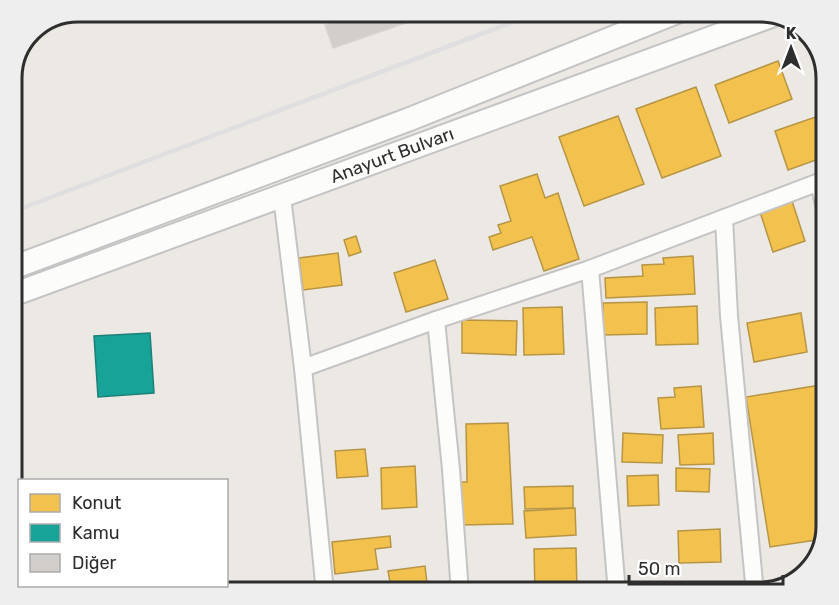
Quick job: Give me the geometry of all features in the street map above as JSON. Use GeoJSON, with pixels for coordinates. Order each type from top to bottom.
{"type":"FeatureCollection","features":[{"type":"Feature","properties":{"kind":"main road","name":"Anayurt Bulvarı"},"geometry":{"type":"LineString","coordinates":[[23,264],[410,119],[652,22]]}},
{"type":"Feature","properties":{"kind":"main road","name":"Anayurt Bulvarı"},"geometry":{"type":"LineString","coordinates":[[23,291],[755,22]]}},
{"type":"Feature","properties":{"kind":"street"},"geometry":{"type":"LineString","coordinates":[[303,368],[590,268],[816,183]]}},
{"type":"Feature","properties":{"kind":"street"},"geometry":{"type":"LineString","coordinates":[[282,197],[303,368],[324,582]]}},
{"type":"Feature","properties":{"kind":"street"},"geometry":{"type":"LineString","coordinates":[[724,218],[729,316],[754,582]]}},
{"type":"Feature","properties":{"kind":"street"},"geometry":{"type":"LineString","coordinates":[[590,268],[616,582]]}},
{"type":"Feature","properties":{"kind":"street"},"geometry":{"type":"LineString","coordinates":[[436,320],[459,582]]}},
{"type":"Feature","properties":{"kind":"building: Konut"},"geometry":{"type":"Polygon","coordinates":[[[778,61],[792,99],[729,123],[715,85],[778,61]]]}},
{"type":"Feature","properties":{"kind":"building: Konut"},"geometry":{"type":"Polygon","coordinates":[[[696,87],[721,156],[662,178],[636,109],[696,87]]]}},
{"type":"Feature","properties":{"kind":"building: Konut"},"geometry":{"type":"Polygon","coordinates":[[[618,116],[644,184],[584,206],[559,137],[618,116]]]}},
{"type":"Feature","properties":{"kind":"building: Konut"},"geometry":{"type":"Polygon","coordinates":[[[816,117],[816,160],[788,170],[775,131],[816,117]]]}},
{"type":"Feature","properties":{"kind":"building: Konut"},"geometry":{"type":"Polygon","coordinates":[[[537,174],[545,198],[558,193],[579,259],[544,271],[532,237],[493,250],[489,237],[501,233],[498,225],[511,221],[500,186],[537,174]]]}},
{"type":"Feature","properties":{"kind":"building: Konut"},"geometry":{"type":"Polygon","coordinates":[[[792,201],[805,241],[773,252],[760,212],[792,201]]]}},
{"type":"Feature","properties":{"kind":"building: Konut"},"geometry":{"type":"Polygon","coordinates":[[[356,236],[361,252],[349,256],[344,240],[356,236]]]}},
{"type":"Feature","properties":{"kind":"building: Konut"},"geometry":{"type":"Polygon","coordinates":[[[338,253],[342,285],[303,290],[299,258],[338,253]]]}},
{"type":"Feature","properties":{"kind":"building: Konut"},"geometry":{"type":"Polygon","coordinates":[[[693,256],[695,294],[606,298],[605,278],[643,276],[642,265],[664,264],[663,258],[693,256]]]}},
{"type":"Feature","properties":{"kind":"building: Konut"},"geometry":{"type":"Polygon","coordinates":[[[435,260],[448,299],[406,312],[394,273],[435,260]]]}},
{"type":"Feature","properties":{"kind":"building: Konut"},"geometry":{"type":"Polygon","coordinates":[[[647,302],[647,334],[603,335],[603,303],[647,302]]]}},
{"type":"Feature","properties":{"kind":"building: Konut"},"geometry":{"type":"Polygon","coordinates":[[[697,306],[698,344],[656,345],[655,308],[697,306]]]}},
{"type":"Feature","properties":{"kind":"building: Konut"},"geometry":{"type":"Polygon","coordinates":[[[562,307],[564,354],[524,355],[523,308],[562,307]]]}},
{"type":"Feature","properties":{"kind":"building: Konut"},"geometry":{"type":"Polygon","coordinates":[[[801,313],[807,352],[754,362],[747,323],[801,313]]]}},
{"type":"Feature","properties":{"kind":"building: Konut"},"geometry":{"type":"Polygon","coordinates":[[[462,320],[517,321],[516,355],[462,353],[462,320]]]}},
{"type":"Feature","properties":{"kind":"building: Konut"},"geometry":{"type":"Polygon","coordinates":[[[701,386],[704,427],[661,429],[658,398],[675,397],[674,388],[701,386]]]}},
{"type":"Feature","properties":{"kind":"building: Konut"},"geometry":{"type":"Polygon","coordinates":[[[816,386],[815,540],[770,547],[746,397],[816,386]]]}},
{"type":"Feature","properties":{"kind":"building: Konut"},"geometry":{"type":"Polygon","coordinates":[[[508,423],[513,524],[461,525],[460,482],[467,482],[466,424],[508,423]]]}},
{"type":"Feature","properties":{"kind":"building: Konut"},"geometry":{"type":"Polygon","coordinates":[[[623,433],[663,435],[662,463],[622,462],[623,433]]]}},
{"type":"Feature","properties":{"kind":"building: Konut"},"geometry":{"type":"Polygon","coordinates":[[[713,433],[714,464],[680,465],[678,435],[713,433]]]}},
{"type":"Feature","properties":{"kind":"building: Konut"},"geometry":{"type":"Polygon","coordinates":[[[365,449],[368,476],[337,478],[335,451],[365,449]]]}},
{"type":"Feature","properties":{"kind":"building: Konut"},"geometry":{"type":"Polygon","coordinates":[[[415,466],[417,507],[382,509],[381,468],[415,466]]]}},
{"type":"Feature","properties":{"kind":"building: Konut"},"geometry":{"type":"Polygon","coordinates":[[[676,468],[710,469],[709,492],[676,491],[676,468]]]}},
{"type":"Feature","properties":{"kind":"building: Konut"},"geometry":{"type":"Polygon","coordinates":[[[658,475],[659,505],[628,506],[627,476],[658,475]]]}},
{"type":"Feature","properties":{"kind":"building: Konut"},"geometry":{"type":"Polygon","coordinates":[[[573,486],[573,508],[525,509],[524,487],[573,486]]]}},
{"type":"Feature","properties":{"kind":"building: Konut"},"geometry":{"type":"Polygon","coordinates":[[[575,508],[576,535],[526,538],[524,511],[575,508]]]}},
{"type":"Feature","properties":{"kind":"building: Konut"},"geometry":{"type":"Polygon","coordinates":[[[720,529],[721,562],[679,563],[678,531],[720,529]]]}},
{"type":"Feature","properties":{"kind":"building: Konut"},"geometry":{"type":"Polygon","coordinates":[[[390,536],[391,547],[375,549],[378,569],[335,574],[332,542],[390,536]]]}},
{"type":"Feature","properties":{"kind":"building: Konut"},"geometry":{"type":"Polygon","coordinates":[[[576,548],[577,582],[535,582],[534,549],[576,548]]]}},
{"type":"Feature","properties":{"kind":"building: Konut"},"geometry":{"type":"Polygon","coordinates":[[[425,566],[427,582],[390,582],[388,571],[425,566]]]}},
{"type":"Feature","properties":{"kind":"building: Kamu"},"geometry":{"type":"Polygon","coordinates":[[[150,333],[154,393],[98,397],[94,336],[150,333]]]}},
{"type":"Feature","properties":{"kind":"building: Diğer"},"geometry":{"type":"Polygon","coordinates":[[[334,22],[409,22],[333,48],[325,25],[334,22]]]}},
{"type":"Feature","properties":{"kind":"railway"},"geometry":{"type":"LineString","coordinates":[[23,208],[513,22]]}}]}
